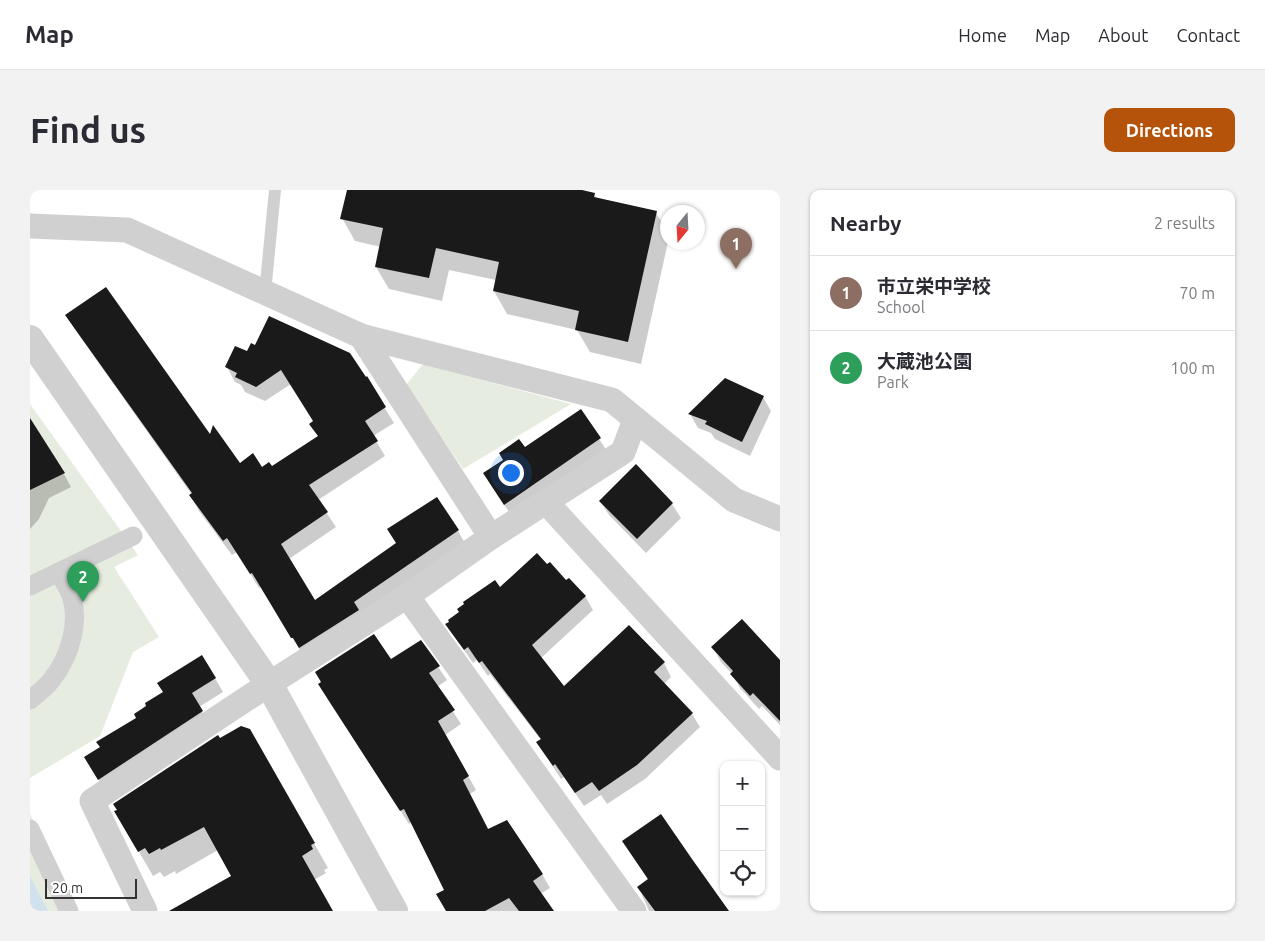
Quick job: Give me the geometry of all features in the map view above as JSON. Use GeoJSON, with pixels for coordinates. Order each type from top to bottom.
{"type":"FeatureCollection","features":[{"type":"Feature","properties":{"kind":"street"},"geometry":{"type":"LineString","coordinates":[[30,226],[127,230],[361,336],[612,400],[734,500],[780,519]]}},
{"type":"Feature","properties":{"kind":"street"},"geometry":{"type":"LineString","coordinates":[[361,336],[491,537]]}},
{"type":"Feature","properties":{"kind":"street"},"geometry":{"type":"LineString","coordinates":[[30,338],[269,684],[394,911]]}},
{"type":"Feature","properties":{"kind":"street"},"geometry":{"type":"LineString","coordinates":[[145,911],[92,801],[269,684],[407,596],[491,537],[623,452],[635,420]]}},
{"type":"Feature","properties":{"kind":"street"},"geometry":{"type":"LineString","coordinates":[[546,502],[780,758]]}},
{"type":"Feature","properties":{"kind":"street"},"geometry":{"type":"LineString","coordinates":[[30,586],[133,536]]}},
{"type":"Feature","properties":{"kind":"street"},"geometry":{"type":"LineString","coordinates":[[30,700],[52,680],[64,662],[74,631],[74,612],[71,594],[59,572]]}},
{"type":"Feature","properties":{"kind":"street"},"geometry":{"type":"LineString","coordinates":[[407,596],[634,911]]}},
{"type":"Feature","properties":{"kind":"street"},"geometry":{"type":"LineString","coordinates":[[30,829],[69,911]]}},
{"type":"Feature","properties":{"kind":"lane"},"geometry":{"type":"LineString","coordinates":[[265,293],[275,190]]}},
{"type":"Feature","properties":{"kind":"shaded area"},"geometry":{"type":"Polygon","coordinates":[[[423,364],[571,404],[463,469],[406,385],[423,364]]]}},
{"type":"Feature","properties":{"kind":"shaded area"},"geometry":{"type":"Polygon","coordinates":[[[30,404],[138,555],[114,567],[159,637],[133,652],[100,736],[30,778],[30,404]]]}},
{"type":"Feature","properties":{"kind":"shaded area"},"geometry":{"type":"Polygon","coordinates":[[[30,814],[78,911],[30,911],[30,814]]]}},
{"type":"Feature","properties":{"kind":"water"},"geometry":{"type":"Polygon","coordinates":[[[30,876],[48,911],[30,911],[30,876]]]}},
{"type":"Feature","properties":{"kind":"building"},"geometry":{"type":"Polygon","coordinates":[[[347,190],[582,190],[595,193],[594,197],[657,211],[628,342],[575,330],[579,311],[493,291],[499,262],[436,248],[429,278],[375,267],[383,228],[340,219],[347,190]]]}},
{"type":"Feature","properties":{"kind":"building"},"geometry":{"type":"Polygon","coordinates":[[[106,287],[210,434],[213,425],[240,463],[253,453],[262,467],[269,462],[272,466],[318,436],[309,424],[313,421],[281,370],[256,387],[235,377],[237,373],[225,367],[235,346],[247,351],[251,343],[255,345],[269,316],[350,353],[367,376],[386,407],[365,421],[378,441],[309,485],[328,512],[281,544],[315,600],[396,543],[387,529],[437,497],[459,530],[354,602],[359,610],[299,648],[252,573],[250,574],[227,538],[223,541],[189,495],[192,493],[65,315],[106,287]]]}},
{"type":"Feature","properties":{"kind":"building"},"geometry":{"type":"Polygon","coordinates":[[[725,378],[764,396],[742,442],[705,424],[707,421],[688,414],[725,378]]]}},
{"type":"Feature","properties":{"kind":"building"},"geometry":{"type":"Polygon","coordinates":[[[581,409],[601,438],[504,505],[483,473],[503,460],[499,453],[519,439],[525,447],[581,409]]]}},
{"type":"Feature","properties":{"kind":"building"},"geometry":{"type":"Polygon","coordinates":[[[30,418],[65,473],[30,490],[30,418]]]}},
{"type":"Feature","properties":{"kind":"building"},"geometry":{"type":"Polygon","coordinates":[[[636,464],[673,503],[637,539],[599,501],[636,464]]]}},
{"type":"Feature","properties":{"kind":"building"},"geometry":{"type":"Polygon","coordinates":[[[537,553],[547,564],[550,562],[566,580],[569,578],[586,596],[532,645],[564,686],[629,625],[665,662],[654,672],[693,713],[637,765],[599,791],[592,782],[575,793],[555,764],[553,766],[536,742],[541,739],[482,661],[479,663],[468,647],[464,650],[445,624],[459,612],[457,609],[464,604],[463,602],[495,580],[500,587],[537,553]]]}},
{"type":"Feature","properties":{"kind":"building"},"geometry":{"type":"Polygon","coordinates":[[[742,619],[780,660],[780,721],[753,693],[750,696],[730,674],[733,671],[711,647],[742,619]]]}},
{"type":"Feature","properties":{"kind":"building"},"geometry":{"type":"Polygon","coordinates":[[[374,634],[391,659],[421,640],[440,666],[429,673],[455,710],[438,721],[469,776],[463,780],[488,829],[507,820],[543,874],[533,881],[554,911],[519,911],[509,898],[485,911],[446,911],[436,894],[444,890],[404,809],[400,811],[318,684],[321,682],[315,672],[374,634]]]}},
{"type":"Feature","properties":{"kind":"building"},"geometry":{"type":"Polygon","coordinates":[[[202,655],[216,678],[192,693],[203,711],[98,780],[84,757],[100,747],[96,742],[136,718],[134,714],[146,706],[145,703],[163,692],[157,683],[202,655]]]}},
{"type":"Feature","properties":{"kind":"building"},"geometry":{"type":"Polygon","coordinates":[[[241,726],[250,729],[315,843],[311,845],[313,849],[302,856],[333,911],[169,911],[231,876],[204,827],[161,850],[160,848],[149,854],[145,848],[138,852],[114,811],[117,810],[113,804],[218,735],[220,738],[241,726]]]}},
{"type":"Feature","properties":{"kind":"building"},"geometry":{"type":"Polygon","coordinates":[[[661,814],[729,911],[655,911],[637,887],[648,879],[622,841],[661,814]]]}},
{"type":"Feature","properties":{"kind":"place","name":"市立栄中学校"},"geometry":{"type":"Point","coordinates":[736,269]}},
{"type":"Feature","properties":{"kind":"place","name":"大蔵池公園"},"geometry":{"type":"Point","coordinates":[83,602]}}]}
